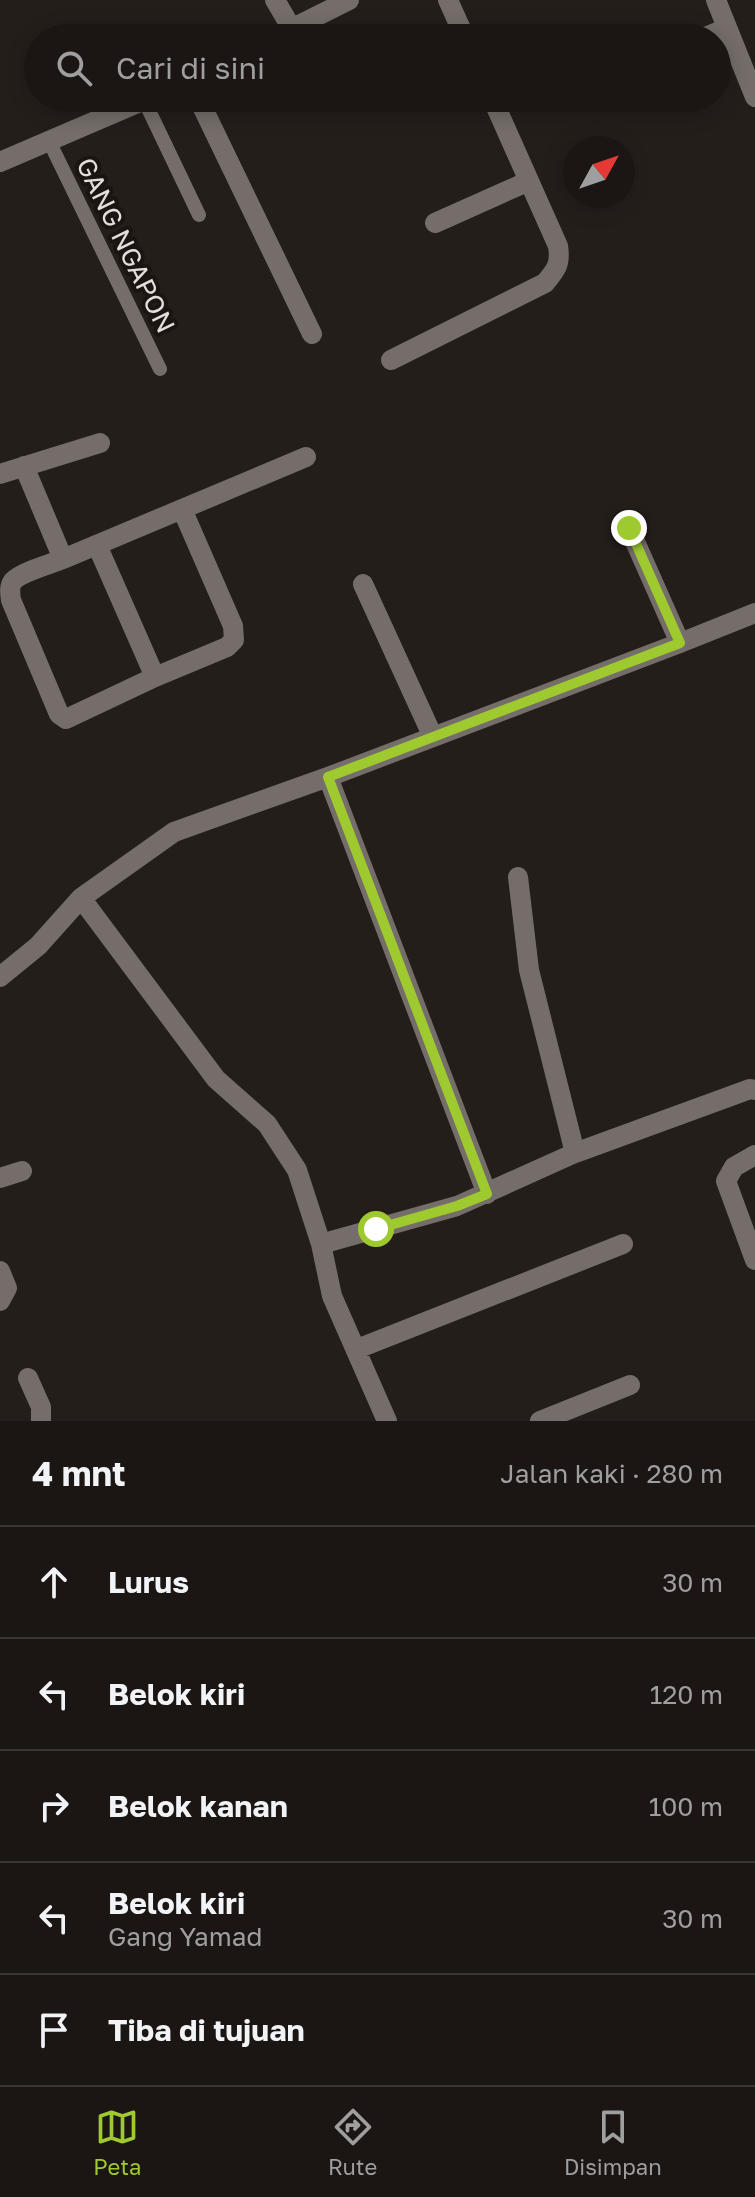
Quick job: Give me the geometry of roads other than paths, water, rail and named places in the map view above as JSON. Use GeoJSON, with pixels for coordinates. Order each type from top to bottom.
{"type":"FeatureCollection","features":[{"type":"Feature","properties":{"kind":"street"},"geometry":{"type":"LineString","coordinates":[[275,0],[281,24]]}},
{"type":"Feature","properties":{"kind":"street"},"geometry":{"type":"LineString","coordinates":[[301,24],[349,0]]}},
{"type":"Feature","properties":{"kind":"street"},"geometry":{"type":"LineString","coordinates":[[448,0],[459,24]]}},
{"type":"Feature","properties":{"kind":"street"},"geometry":{"type":"LineString","coordinates":[[716,0],[725,24]]}},
{"type":"Feature","properties":{"kind":"street"},"geometry":{"type":"LineString","coordinates":[[731,38],[755,97]]}},
{"type":"Feature","properties":{"kind":"street"},"geometry":{"type":"LineString","coordinates":[[0,162],[117,112]]}},
{"type":"Feature","properties":{"kind":"street"},"geometry":{"type":"LineString","coordinates":[[205,112],[312,334]]}},
{"type":"Feature","properties":{"kind":"street"},"geometry":{"type":"LineString","coordinates":[[391,360],[545,283],[555,271],[560,259],[558,246],[498,112]]}},
{"type":"Feature","properties":{"kind":"street"},"geometry":{"type":"LineString","coordinates":[[435,223],[529,181]]}},
{"type":"Feature","properties":{"kind":"street"},"geometry":{"type":"LineString","coordinates":[[0,474],[100,443]]}},
{"type":"Feature","properties":{"kind":"street"},"geometry":{"type":"LineString","coordinates":[[182,509],[233,626],[234,640],[227,647],[66,719],[59,714],[11,600],[9,590],[12,582],[19,577],[306,457]]}},
{"type":"Feature","properties":{"kind":"street"},"geometry":{"type":"LineString","coordinates":[[24,466],[63,559]]}},
{"type":"Feature","properties":{"kind":"street"},"geometry":{"type":"LineString","coordinates":[[629,528],[680,643]]}},
{"type":"Feature","properties":{"kind":"street"},"geometry":{"type":"LineString","coordinates":[[97,545],[155,677]]}},
{"type":"Feature","properties":{"kind":"street"},"geometry":{"type":"LineString","coordinates":[[363,584],[433,737]]}},
{"type":"Feature","properties":{"kind":"street"},"geometry":{"type":"LineString","coordinates":[[0,977],[38,946],[81,898],[174,832],[328,777],[755,613]]}},
{"type":"Feature","properties":{"kind":"street"},"geometry":{"type":"LineString","coordinates":[[328,777],[487,1194]]}},
{"type":"Feature","properties":{"kind":"street"},"geometry":{"type":"LineString","coordinates":[[518,877],[529,970],[575,1153]]}},
{"type":"Feature","properties":{"kind":"street"},"geometry":{"type":"LineString","coordinates":[[81,898],[216,1079],[267,1124],[297,1170],[321,1244],[332,1296],[387,1421]]}},
{"type":"Feature","properties":{"kind":"street"},"geometry":{"type":"LineString","coordinates":[[321,1244],[457,1206],[575,1153],[750,1089],[755,1090]]}},
{"type":"Feature","properties":{"kind":"street"},"geometry":{"type":"LineString","coordinates":[[755,1155],[734,1167],[726,1181],[755,1260]]}},
{"type":"Feature","properties":{"kind":"street"},"geometry":{"type":"LineString","coordinates":[[0,1178],[22,1171]]}},
{"type":"Feature","properties":{"kind":"street"},"geometry":{"type":"LineString","coordinates":[[357,1349],[623,1244]]}},
{"type":"Feature","properties":{"kind":"street"},"geometry":{"type":"LineString","coordinates":[[0,1271],[7,1288],[0,1301]]}},
{"type":"Feature","properties":{"kind":"street"},"geometry":{"type":"LineString","coordinates":[[28,1378],[41,1407],[41,1421]]}},
{"type":"Feature","properties":{"kind":"street"},"geometry":{"type":"LineString","coordinates":[[540,1421],[630,1385]]}},
{"type":"Feature","properties":{"kind":"lane"},"geometry":{"type":"LineString","coordinates":[[153,112],[199,215]]}},
{"type":"Feature","properties":{"kind":"lane","name":"GANG NGAPON"},"geometry":{"type":"LineString","coordinates":[[49,141],[160,369]]}}]}
